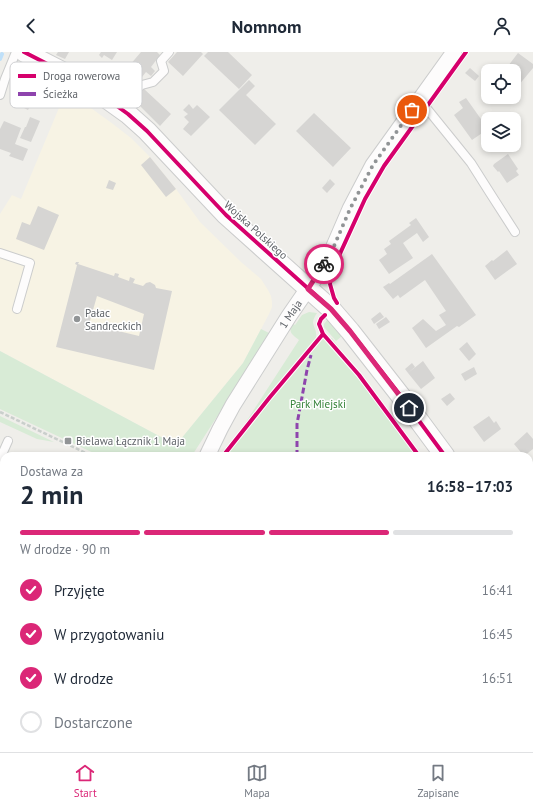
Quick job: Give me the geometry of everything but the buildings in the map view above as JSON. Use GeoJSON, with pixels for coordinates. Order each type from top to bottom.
{"type":"FeatureCollection","features":[{"type":"Feature","properties":{"kind":"street","name":"Wojska Polskiego"},"geometry":{"type":"LineString","coordinates":[[24,52],[43,62]]}},
{"type":"Feature","properties":{"kind":"street","name":"1 Maja"},"geometry":{"type":"LineString","coordinates":[[209,452],[233,405],[331,253],[350,209],[373,165],[454,52]]}},
{"type":"Feature","properties":{"kind":"street","name":"Wojska Polskiego"},"geometry":{"type":"LineString","coordinates":[[120,108],[154,138],[226,216],[331,309],[400,395],[442,452]]}},
{"type":"Feature","properties":{"kind":"lane"},"geometry":{"type":"LineString","coordinates":[[12,62],[16,52]]}},
{"type":"Feature","properties":{"kind":"lane"},"geometry":{"type":"LineString","coordinates":[[142,85],[153,82],[164,71],[161,61],[169,52]]}},
{"type":"Feature","properties":{"kind":"lane"},"geometry":{"type":"LineString","coordinates":[[0,95],[10,67]]}},
{"type":"Feature","properties":{"kind":"lane"},"geometry":{"type":"LineString","coordinates":[[420,100],[471,163],[515,232]]}},
{"type":"Feature","properties":{"kind":"lane"},"geometry":{"type":"LineString","coordinates":[[0,253],[30,263],[17,308]]}},
{"type":"Feature","properties":{"kind":"lane"},"geometry":{"type":"LineString","coordinates":[[3,452],[8,441]]}},
{"type":"Feature","properties":{"kind":"path"},"geometry":{"type":"LineString","coordinates":[[0,412],[84,452]]}},
{"type":"Feature","properties":{"kind":"shaded area"},"geometry":{"type":"Polygon","coordinates":[[[59,108],[91,108],[131,138],[150,157],[200,222],[241,262],[261,279],[268,290],[271,296],[272,307],[243,363],[176,445],[0,351],[0,214],[12,195],[21,199],[59,108]]]}},
{"type":"Feature","properties":{"kind":"green space","name":"Park Miejski"},"geometry":{"type":"Polygon","coordinates":[[[309,312],[317,313],[313,323],[316,331],[316,337],[332,338],[417,452],[228,452],[299,340],[293,335],[290,329],[292,323],[295,325],[302,315],[309,312]]]}},
{"type":"Feature","properties":{"kind":"green space"},"geometry":{"type":"Polygon","coordinates":[[[329,318],[342,336],[336,341],[324,327],[324,324],[329,318]]]}},
{"type":"Feature","properties":{"kind":"green space"},"geometry":{"type":"Polygon","coordinates":[[[261,329],[269,333],[256,356],[194,452],[91,452],[0,409],[0,351],[176,445],[243,363],[261,329]]]}},
{"type":"Feature","properties":{"kind":"green space"},"geometry":{"type":"Polygon","coordinates":[[[0,416],[54,442],[37,439],[0,422],[0,416]]]}},
{"type":"Feature","properties":{"kind":"waterway"},"geometry":{"type":"LineString","coordinates":[[0,59],[2,54]]}},
{"type":"Feature","properties":{"kind":"marked path"},"geometry":{"type":"LineString","coordinates":[[297,452],[297,424],[311,355]]}},
{"type":"Feature","properties":{"kind":"cycle path"},"geometry":{"type":"LineString","coordinates":[[24,52],[44,62]]}},
{"type":"Feature","properties":{"kind":"cycle path"},"geometry":{"type":"LineString","coordinates":[[337,303],[330,284],[333,268],[365,199],[384,166],[466,52]]}},
{"type":"Feature","properties":{"kind":"cycle path"},"geometry":{"type":"LineString","coordinates":[[120,108],[147,131],[226,215],[331,309],[400,395],[442,452]]}},
{"type":"Feature","properties":{"kind":"cycle path"},"geometry":{"type":"LineString","coordinates":[[325,315],[319,324],[323,334],[359,375],[416,452]]}},
{"type":"Feature","properties":{"kind":"cycle path"},"geometry":{"type":"LineString","coordinates":[[226,452],[323,334]]}},
{"type":"Feature","properties":{"kind":"way so far"},"geometry":{"type":"LineString","coordinates":[[324,264],[331,253],[350,209],[373,165],[412,110]]}},
{"type":"Feature","properties":{"kind":"place","name":"Pałac Sandreckich"},"geometry":{"type":"Point","coordinates":[77,319]}},
{"type":"Feature","properties":{"kind":"place","name":"Bielawa Łącznik 1 Maja"},"geometry":{"type":"Point","coordinates":[68,441]}},
{"type":"Feature","properties":{"kind":"route"},"geometry":{"type":"LineString","coordinates":[[324,264],[308,289],[331,309],[350,331],[409,408]]}}]}
